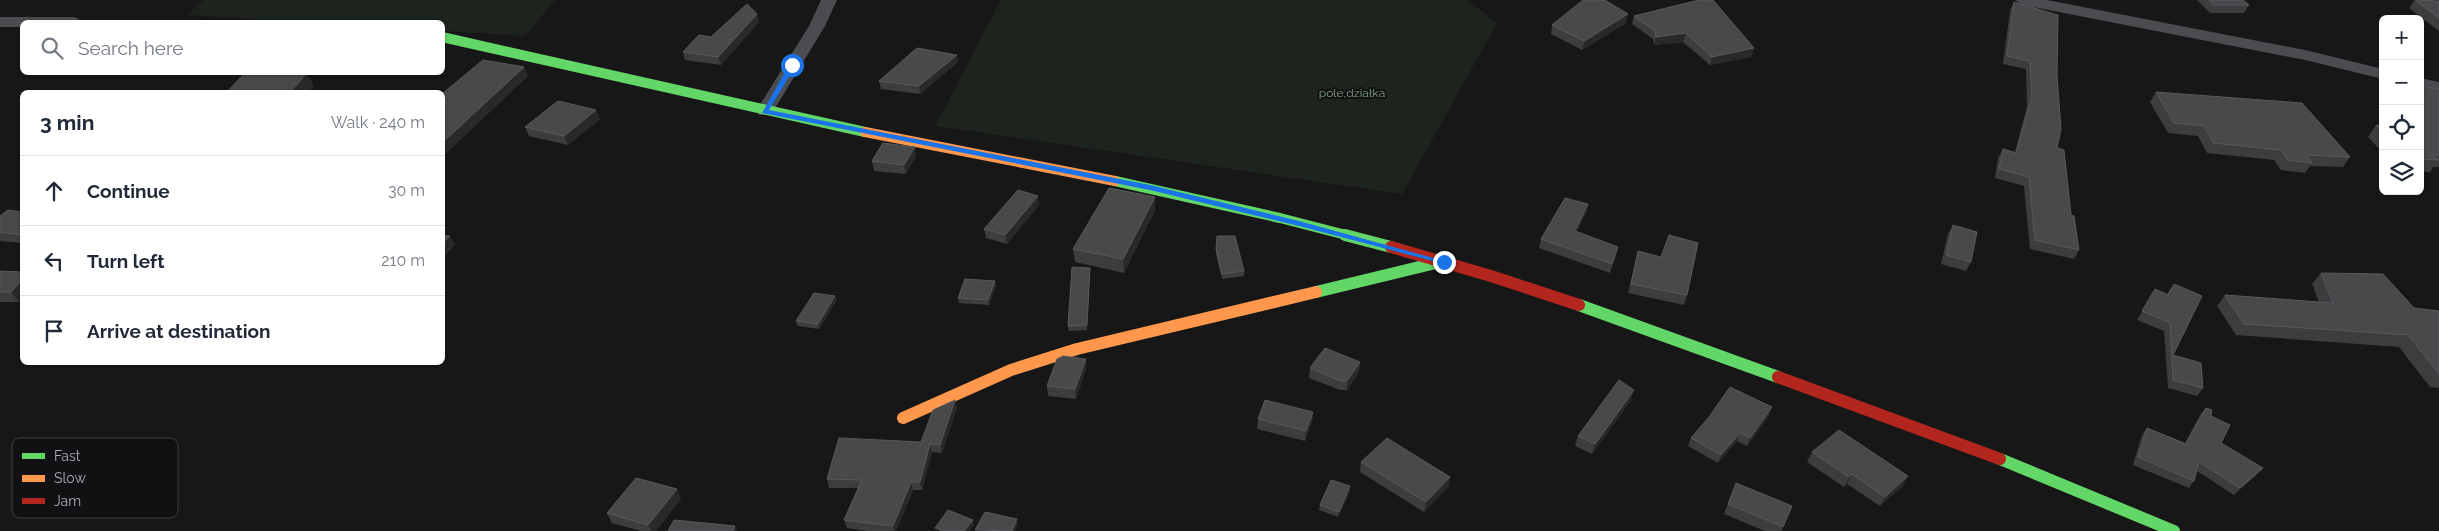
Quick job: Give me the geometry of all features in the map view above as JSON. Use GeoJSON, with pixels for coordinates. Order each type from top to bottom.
{"type":"FeatureCollection","features":[{"type":"Feature","properties":{"kind":"street"},"geometry":{"type":"LineString","coordinates":[[765,111],[817,26],[829,0]]}},
{"type":"Feature","properties":{"kind":"street"},"geometry":{"type":"LineString","coordinates":[[2022,0],[2305,55],[2379,73]]}},
{"type":"Feature","properties":{"kind":"street"},"geometry":{"type":"LineString","coordinates":[[0,22],[20,22]]}},
{"type":"Feature","properties":{"kind":"street"},"geometry":{"type":"LineString","coordinates":[[445,38],[506,48],[765,111],[1150,188],[1299,223],[1444,262],[1665,335],[1942,438],[2174,531]]}},
{"type":"Feature","properties":{"kind":"street"},"geometry":{"type":"LineString","coordinates":[[2424,84],[2439,87]]}},
{"type":"Feature","properties":{"kind":"street"},"geometry":{"type":"LineString","coordinates":[[903,418],[1011,370],[1077,349],[1444,262]]}},
{"type":"Feature","properties":{"kind":"green space"},"geometry":{"type":"Polygon","coordinates":[[[203,0],[555,0],[525,36],[445,31],[445,20],[268,20],[187,15],[203,0]]]}},
{"type":"Feature","properties":{"kind":"green space","name":"pole,działka"},"geometry":{"type":"Polygon","coordinates":[[[1001,0],[1467,0],[1497,23],[1402,194],[935,126],[1001,0]]]}},
{"type":"Feature","properties":{"kind":"building"},"geometry":{"type":"Polygon","coordinates":[[[1583,0],[1605,0],[1628,14],[1584,41],[1552,25],[1583,0]]]}},
{"type":"Feature","properties":{"kind":"building"},"geometry":{"type":"Polygon","coordinates":[[[1699,0],[1713,0],[1754,48],[1712,57],[1686,33],[1656,37],[1655,31],[1634,16],[1699,0]]]}},
{"type":"Feature","properties":{"kind":"building"},"geometry":{"type":"Polygon","coordinates":[[[2209,0],[2243,0],[2249,5],[2214,5],[2209,0]]]}},
{"type":"Feature","properties":{"kind":"building"},"geometry":{"type":"Polygon","coordinates":[[[2415,0],[2439,1],[2439,18],[2415,0]]]}},
{"type":"Feature","properties":{"kind":"building"},"geometry":{"type":"Polygon","coordinates":[[[2014,2],[2058,15],[2057,75],[2061,129],[2057,148],[2064,150],[2071,215],[2074,216],[2079,250],[2035,240],[2029,177],[1999,169],[2003,149],[2016,153],[2032,97],[2030,61],[2007,56],[2014,2]]]}},
{"type":"Feature","properties":{"kind":"building"},"geometry":{"type":"Polygon","coordinates":[[[747,4],[757,14],[718,57],[683,52],[699,35],[711,37],[747,4]]]}},
{"type":"Feature","properties":{"kind":"building"},"geometry":{"type":"Polygon","coordinates":[[[917,48],[957,55],[919,86],[879,81],[917,48]]]}},
{"type":"Feature","properties":{"kind":"building"},"geometry":{"type":"Polygon","coordinates":[[[483,60],[524,67],[445,140],[445,92],[483,60]]]}},
{"type":"Feature","properties":{"kind":"building"},"geometry":{"type":"Polygon","coordinates":[[[243,75],[305,75],[292,90],[229,90],[243,75]]]}},
{"type":"Feature","properties":{"kind":"building"},"geometry":{"type":"Polygon","coordinates":[[[2424,87],[2439,89],[2439,155],[2433,154],[2439,160],[2424,159],[2424,87]]]}},
{"type":"Feature","properties":{"kind":"building"},"geometry":{"type":"Polygon","coordinates":[[[2156,92],[2302,103],[2350,157],[2307,155],[2312,163],[2288,160],[2281,150],[2213,143],[2204,126],[2174,123],[2156,92]]]}},
{"type":"Feature","properties":{"kind":"building"},"geometry":{"type":"Polygon","coordinates":[[[558,101],[596,110],[564,136],[525,127],[558,101]]]}},
{"type":"Feature","properties":{"kind":"building"},"geometry":{"type":"Polygon","coordinates":[[[883,143],[915,147],[904,165],[872,161],[883,143]]]}},
{"type":"Feature","properties":{"kind":"building"},"geometry":{"type":"Polygon","coordinates":[[[1109,188],[1155,197],[1123,259],[1073,249],[1109,188]]]}},
{"type":"Feature","properties":{"kind":"building"},"geometry":{"type":"Polygon","coordinates":[[[1018,190],[1038,196],[1005,235],[984,229],[1018,190]]]}},
{"type":"Feature","properties":{"kind":"building"},"geometry":{"type":"Polygon","coordinates":[[[1565,198],[1588,204],[1575,231],[1618,247],[1612,264],[1541,239],[1565,198]]]}},
{"type":"Feature","properties":{"kind":"building"},"geometry":{"type":"Polygon","coordinates":[[[8,210],[20,212],[20,235],[0,232],[0,216],[8,210]]]}},
{"type":"Feature","properties":{"kind":"building"},"geometry":{"type":"Polygon","coordinates":[[[1953,225],[1977,232],[1971,262],[1946,255],[1953,225]]]}},
{"type":"Feature","properties":{"kind":"building"},"geometry":{"type":"Polygon","coordinates":[[[1669,235],[1698,243],[1687,295],[1631,284],[1638,251],[1661,257],[1669,235]]]}},
{"type":"Feature","properties":{"kind":"building"},"geometry":{"type":"Polygon","coordinates":[[[1217,236],[1235,236],[1244,271],[1222,274],[1216,249],[1217,236]]]}},
{"type":"Feature","properties":{"kind":"building"},"geometry":{"type":"Polygon","coordinates":[[[1072,267],[1090,268],[1087,325],[1068,326],[1072,267]]]}},
{"type":"Feature","properties":{"kind":"building"},"geometry":{"type":"Polygon","coordinates":[[[0,271],[20,272],[20,282],[11,292],[0,292],[0,271]]]}},
{"type":"Feature","properties":{"kind":"building"},"geometry":{"type":"Polygon","coordinates":[[[2321,273],[2383,274],[2414,308],[2439,311],[2439,374],[2408,335],[2244,324],[2225,295],[2333,303],[2321,273]]]}},
{"type":"Feature","properties":{"kind":"building"},"geometry":{"type":"Polygon","coordinates":[[[965,279],[995,281],[988,300],[958,298],[965,279]]]}},
{"type":"Feature","properties":{"kind":"building"},"geometry":{"type":"Polygon","coordinates":[[[2174,284],[2202,296],[2173,355],[2201,363],[2203,388],[2173,380],[2170,323],[2142,311],[2155,289],[2168,295],[2174,284]]]}},
{"type":"Feature","properties":{"kind":"building"},"geometry":{"type":"Polygon","coordinates":[[[814,293],[835,296],[818,324],[796,321],[814,293]]]}},
{"type":"Feature","properties":{"kind":"building"},"geometry":{"type":"Polygon","coordinates":[[[1325,348],[1360,362],[1347,381],[1341,381],[1310,368],[1325,348]]]}},
{"type":"Feature","properties":{"kind":"building"},"geometry":{"type":"Polygon","coordinates":[[[1063,356],[1086,359],[1075,389],[1047,386],[1057,359],[1063,356]]]}},
{"type":"Feature","properties":{"kind":"building"},"geometry":{"type":"Polygon","coordinates":[[[1619,380],[1634,390],[1595,444],[1578,436],[1619,380]]]}},
{"type":"Feature","properties":{"kind":"building"},"geometry":{"type":"Polygon","coordinates":[[[1730,387],[1772,407],[1750,438],[1740,433],[1721,455],[1691,438],[1709,417],[1730,387]]]}},
{"type":"Feature","properties":{"kind":"building"},"geometry":{"type":"Polygon","coordinates":[[[955,400],[940,445],[930,444],[920,482],[911,482],[893,526],[844,520],[862,480],[827,479],[839,438],[921,442],[933,410],[955,400]]]}},
{"type":"Feature","properties":{"kind":"building"},"geometry":{"type":"Polygon","coordinates":[[[1265,400],[1313,412],[1306,431],[1258,419],[1265,400]]]}},
{"type":"Feature","properties":{"kind":"building"},"geometry":{"type":"Polygon","coordinates":[[[2206,408],[2212,410],[2211,416],[2230,425],[2221,443],[2263,468],[2240,488],[2199,462],[2194,481],[2138,457],[2147,428],[2186,444],[2206,408]]]}},
{"type":"Feature","properties":{"kind":"building"},"geometry":{"type":"Polygon","coordinates":[[[1839,430],[1908,476],[1885,497],[1852,474],[1849,477],[1812,452],[1839,430]]]}},
{"type":"Feature","properties":{"kind":"building"},"geometry":{"type":"Polygon","coordinates":[[[1387,438],[1450,477],[1426,502],[1361,462],[1387,438]]]}},
{"type":"Feature","properties":{"kind":"building"},"geometry":{"type":"Polygon","coordinates":[[[636,478],[677,489],[648,525],[607,513],[636,478]]]}},
{"type":"Feature","properties":{"kind":"building"},"geometry":{"type":"Polygon","coordinates":[[[1331,480],[1350,486],[1339,512],[1320,505],[1331,480]]]}},
{"type":"Feature","properties":{"kind":"building"},"geometry":{"type":"Polygon","coordinates":[[[1736,483],[1792,506],[1783,527],[1728,504],[1736,483]]]}},
{"type":"Feature","properties":{"kind":"building"},"geometry":{"type":"Polygon","coordinates":[[[948,510],[973,520],[964,531],[942,531],[935,528],[948,510]]]}},
{"type":"Feature","properties":{"kind":"building"},"geometry":{"type":"Polygon","coordinates":[[[985,512],[1017,519],[1012,531],[975,530],[985,512]]]}},
{"type":"Feature","properties":{"kind":"building"},"geometry":{"type":"Polygon","coordinates":[[[674,520],[735,526],[733,531],[668,531],[674,520]]]}},
{"type":"Feature","properties":{"kind":"traffic: fast"},"geometry":{"type":"LineString","coordinates":[[445,38],[548,59],[865,132]]}},
{"type":"Feature","properties":{"kind":"traffic: fast"},"geometry":{"type":"LineString","coordinates":[[1115,181],[1280,218],[1391,247]]}},
{"type":"Feature","properties":{"kind":"traffic: fast"},"geometry":{"type":"LineString","coordinates":[[1316,292],[1440,262]]}},
{"type":"Feature","properties":{"kind":"traffic: fast"},"geometry":{"type":"LineString","coordinates":[[1579,305],[1778,377]]}},
{"type":"Feature","properties":{"kind":"traffic: fast"},"geometry":{"type":"LineString","coordinates":[[2000,459],[2174,531]]}},
{"type":"Feature","properties":{"kind":"traffic: slow"},"geometry":{"type":"LineString","coordinates":[[865,132],[1115,181]]}},
{"type":"Feature","properties":{"kind":"traffic: slow"},"geometry":{"type":"LineString","coordinates":[[903,418],[1011,370],[1077,349],[1316,292]]}},
{"type":"Feature","properties":{"kind":"traffic: jam"},"geometry":{"type":"LineString","coordinates":[[1391,247],[1491,276],[1579,305]]}},
{"type":"Feature","properties":{"kind":"traffic: jam"},"geometry":{"type":"LineString","coordinates":[[1778,377],[2000,459]]}},
{"type":"Feature","properties":{"kind":"route"},"geometry":{"type":"LineString","coordinates":[[792,65],[765,111],[1150,188],[1299,223],[1444,262]]}}]}
